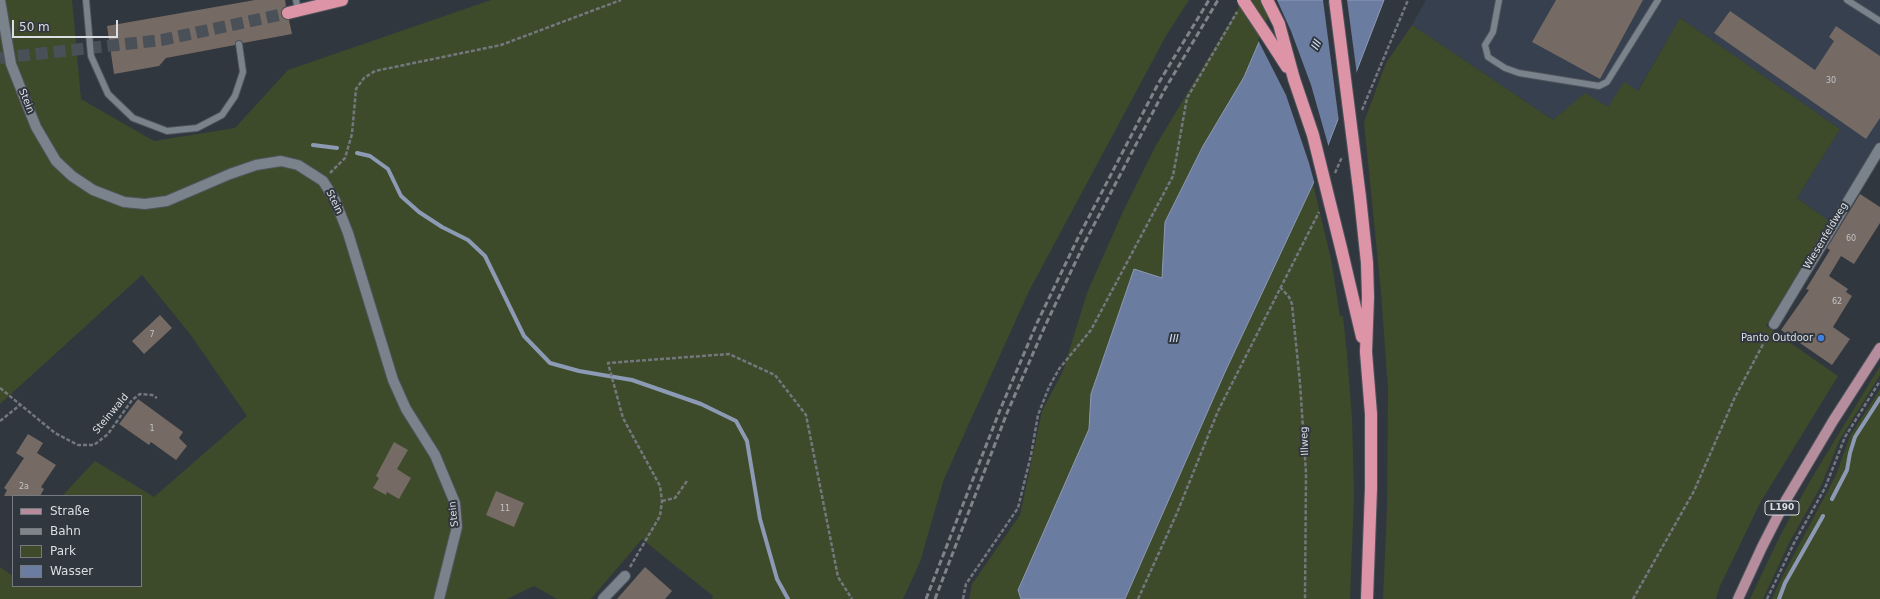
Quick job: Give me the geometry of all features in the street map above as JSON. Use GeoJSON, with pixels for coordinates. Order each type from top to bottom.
{"type":"FeatureCollection","features":[{"type":"Feature","properties":{"kind":"highway"},"geometry":{"type":"LineString","coordinates":[[294,8],[342,0]]}},
{"type":"Feature","properties":{"kind":"highway"},"geometry":{"type":"LineString","coordinates":[[1267,0],[1279,24],[1294,79],[1313,135],[1366,352]]}},
{"type":"Feature","properties":{"kind":"highway"},"geometry":{"type":"LineString","coordinates":[[1335,0],[1360,197],[1368,297],[1366,352],[1371,414],[1371,488],[1367,599]]}},
{"type":"Feature","properties":{"kind":"highway"},"geometry":{"type":"LineString","coordinates":[[1242,3],[1294,79]]}},
{"type":"Feature","properties":{"kind":"main road","name":"L190"},"geometry":{"type":"LineString","coordinates":[[1738,599],[1762,546],[1786,500],[1833,421],[1880,348]]}},
{"type":"Feature","properties":{"kind":"street","name":"Stein"},"geometry":{"type":"LineString","coordinates":[[0,0],[11,64],[36,127],[56,161],[72,176],[93,190],[124,202],[145,204],[167,201],[230,174],[256,165],[281,161],[298,165],[323,181],[335,200],[348,233],[394,380],[406,409],[435,455],[455,503],[457,527],[439,599]]}},
{"type":"Feature","properties":{"kind":"street","name":"Wiesenfeldweg"},"geometry":{"type":"LineString","coordinates":[[1774,324],[1880,148]]}},
{"type":"Feature","properties":{"kind":"street"},"geometry":{"type":"LineString","coordinates":[[603,599],[625,576]]}},
{"type":"Feature","properties":{"kind":"lane"},"geometry":{"type":"LineString","coordinates":[[86,0],[91,56],[108,94],[133,118],[167,131],[197,128],[222,115],[235,96],[242,72],[240,44]]}},
{"type":"Feature","properties":{"kind":"lane"},"geometry":{"type":"LineString","coordinates":[[1499,0],[1493,32],[1485,45],[1488,57],[1505,68],[1519,73],[1599,86],[1607,82],[1658,0]]}},
{"type":"Feature","properties":{"kind":"lane"},"geometry":{"type":"LineString","coordinates":[[1847,0],[1880,21]]}},
{"type":"Feature","properties":{"kind":"path"},"geometry":{"type":"LineString","coordinates":[[323,181],[345,158],[352,134],[356,89],[364,78],[376,71],[501,45],[621,0]]}},
{"type":"Feature","properties":{"kind":"path"},"geometry":{"type":"LineString","coordinates":[[963,599],[966,584],[1018,508],[1031,455],[1038,414],[1049,387],[1059,370],[1091,330],[1173,176],[1187,98],[1242,3]]}},
{"type":"Feature","properties":{"kind":"path","name":"Illweg"},"geometry":{"type":"LineString","coordinates":[[1138,599],[1176,513],[1218,410],[1280,287],[1289,297],[1292,304],[1300,383],[1306,481],[1306,599]]}},
{"type":"Feature","properties":{"kind":"path"},"geometry":{"type":"LineString","coordinates":[[1633,599],[1694,492],[1735,397],[1774,324]]}},
{"type":"Feature","properties":{"kind":"path"},"geometry":{"type":"LineString","coordinates":[[625,576],[660,516],[662,501],[660,486],[623,418],[608,363],[729,354],[775,375],[806,415],[838,577],[852,599]]}},
{"type":"Feature","properties":{"kind":"path"},"geometry":{"type":"LineString","coordinates":[[1767,599],[1794,543],[1824,488],[1845,437],[1880,381]]}},
{"type":"Feature","properties":{"kind":"path","name":"Steinwald"},"geometry":{"type":"LineString","coordinates":[[0,388],[55,433],[78,446],[94,445],[108,434],[132,400],[140,394],[152,395],[157,398]]}},
{"type":"Feature","properties":{"kind":"path"},"geometry":{"type":"LineString","coordinates":[[0,420],[20,405]]}},
{"type":"Feature","properties":{"kind":"path"},"geometry":{"type":"LineString","coordinates":[[662,501],[675,498],[687,481]]}},
{"type":"Feature","properties":{"kind":"shaded area"},"geometry":{"type":"Polygon","coordinates":[[[1426,0],[1880,0],[1880,140],[1829,221],[1797,198],[1840,129],[1680,18],[1637,92],[1608,108],[1585,94],[1553,120],[1412,25],[1426,0]]]}},
{"type":"Feature","properties":{"kind":"green space"},"geometry":{"type":"Polygon","coordinates":[[[0,0],[72,0],[81,99],[154,141],[235,128],[288,70],[491,0],[1189,0],[1167,34],[1029,291],[944,479],[920,562],[903,599],[712,599],[713,596],[642,539],[591,599],[557,599],[534,586],[507,599],[0,599],[0,567],[12,575],[12,587],[142,587],[142,495],[63,495],[95,461],[154,497],[247,416],[190,334],[142,275],[0,404],[0,0]]]}},
{"type":"Feature","properties":{"kind":"green space"},"geometry":{"type":"Polygon","coordinates":[[[1243,0],[1277,0],[1244,77],[1203,146],[1165,222],[1162,278],[1134,269],[1091,394],[1089,429],[1018,590],[1021,599],[969,599],[972,584],[1020,515],[1042,411],[1063,371],[1087,293],[1121,216],[1155,147],[1243,0]]]}},
{"type":"Feature","properties":{"kind":"green space"},"geometry":{"type":"Polygon","coordinates":[[[1680,18],[1840,129],[1797,198],[1829,221],[1766,326],[1838,376],[1760,503],[1720,586],[1716,599],[1383,599],[1387,510],[1388,389],[1381,292],[1364,122],[1386,63],[1412,25],[1553,120],[1585,93],[1608,107],[1624,82],[1638,91],[1680,18]]]}},
{"type":"Feature","properties":{"kind":"green space"},"geometry":{"type":"Polygon","coordinates":[[[1313,184],[1331,259],[1340,316],[1343,316],[1347,354],[1352,419],[1354,495],[1350,599],[1125,599],[1225,372],[1313,184]]]}},
{"type":"Feature","properties":{"kind":"green space"},"geometry":{"type":"Polygon","coordinates":[[[1880,366],[1880,375],[1839,441],[1821,486],[1790,541],[1763,599],[1750,599],[1780,536],[1810,481],[1880,366]]]}},
{"type":"Feature","properties":{"kind":"green space"},"geometry":{"type":"Polygon","coordinates":[[[1880,389],[1880,599],[1772,599],[1836,475],[1850,436],[1880,389]]]}},
{"type":"Feature","properties":{"kind":"water","name":"Ill"},"geometry":{"type":"Polygon","coordinates":[[[1277,0],[1384,0],[1313,184],[1225,372],[1125,599],[1021,599],[1018,590],[1089,429],[1091,394],[1134,269],[1162,278],[1165,222],[1203,146],[1244,77],[1277,0]]]}},
{"type":"Feature","properties":{"kind":"pier"},"geometry":{"type":"Polygon","coordinates":[[[1275,0],[1277,0],[1291,31],[1311,85],[1329,148],[1315,185],[1286,95],[1258,40],[1275,0]]]}},
{"type":"Feature","properties":{"kind":"pier"},"geometry":{"type":"Polygon","coordinates":[[[1323,0],[1347,0],[1357,75],[1339,122],[1323,0]]]}},
{"type":"Feature","properties":{"kind":"building"},"geometry":{"type":"Polygon","coordinates":[[[255,0],[285,0],[286,6],[283,8],[281,14],[283,18],[289,20],[292,34],[243,43],[238,40],[235,45],[166,58],[159,66],[114,74],[107,26],[255,0]]]}},
{"type":"Feature","properties":{"kind":"building"},"geometry":{"type":"Polygon","coordinates":[[[1556,0],[1643,0],[1600,79],[1532,42],[1556,0]]]}},
{"type":"Feature","properties":{"kind":"building"},"geometry":{"type":"Polygon","coordinates":[[[1730,11],[1815,70],[1834,41],[1829,37],[1836,26],[1880,56],[1880,118],[1866,139],[1714,33],[1730,11]]]}},
{"type":"Feature","properties":{"kind":"building"},"geometry":{"type":"Polygon","coordinates":[[[1860,194],[1880,207],[1880,223],[1854,264],[1841,256],[1829,276],[1848,289],[1846,292],[1852,296],[1833,327],[1850,339],[1832,365],[1781,330],[1809,290],[1806,289],[1830,250],[1827,248],[1860,194]]]}},
{"type":"Feature","properties":{"kind":"building"},"geometry":{"type":"Polygon","coordinates":[[[160,315],[172,328],[144,354],[132,341],[160,315]]]}},
{"type":"Feature","properties":{"kind":"building"},"geometry":{"type":"Polygon","coordinates":[[[138,399],[183,432],[179,438],[187,446],[176,460],[151,442],[149,445],[119,424],[138,399]]]}},
{"type":"Feature","properties":{"kind":"building"},"geometry":{"type":"Polygon","coordinates":[[[28,434],[43,443],[37,453],[56,465],[41,487],[44,489],[41,495],[4,496],[7,490],[4,488],[24,458],[16,453],[28,434]]]}},
{"type":"Feature","properties":{"kind":"building"},"geometry":{"type":"Polygon","coordinates":[[[394,442],[408,450],[397,469],[411,478],[399,499],[387,492],[386,495],[373,488],[379,478],[376,476],[394,442]]]}},
{"type":"Feature","properties":{"kind":"building"},"geometry":{"type":"Polygon","coordinates":[[[496,491],[524,503],[514,527],[486,515],[496,491]]]}},
{"type":"Feature","properties":{"kind":"building"},"geometry":{"type":"Polygon","coordinates":[[[645,567],[672,591],[665,599],[617,599],[645,567]]]}},
{"type":"Feature","properties":{"kind":"waterway"},"geometry":{"type":"LineString","coordinates":[[313,145],[337,148]]}},
{"type":"Feature","properties":{"kind":"waterway"},"geometry":{"type":"LineString","coordinates":[[357,153],[370,156],[388,169],[401,196],[419,212],[442,227],[468,240],[485,256],[524,336],[550,363],[579,371],[632,380],[701,404],[736,421],[747,441],[760,519],[777,579],[788,599]]}},
{"type":"Feature","properties":{"kind":"waterway"},"geometry":{"type":"LineString","coordinates":[[1832,499],[1847,470],[1855,437],[1880,398]]}},
{"type":"Feature","properties":{"kind":"waterway"},"geometry":{"type":"LineString","coordinates":[[1779,599],[1785,583],[1823,516]]}},
{"type":"Feature","properties":{"kind":"tunnel"},"geometry":{"type":"LineString","coordinates":[[0,58],[162,40],[288,13]]}},
{"type":"Feature","properties":{"kind":"railway"},"geometry":{"type":"LineString","coordinates":[[926,599],[1000,410],[1037,323],[1078,238],[1158,84],[1209,0]]}},
{"type":"Feature","properties":{"kind":"railway"},"geometry":{"type":"LineString","coordinates":[[935,599],[1007,413],[1045,326],[1085,242],[1165,89],[1218,0]]}},
{"type":"Feature","properties":{"kind":"place","name":"Panto Outdoor"},"geometry":{"type":"Point","coordinates":[1821,338]}}]}
